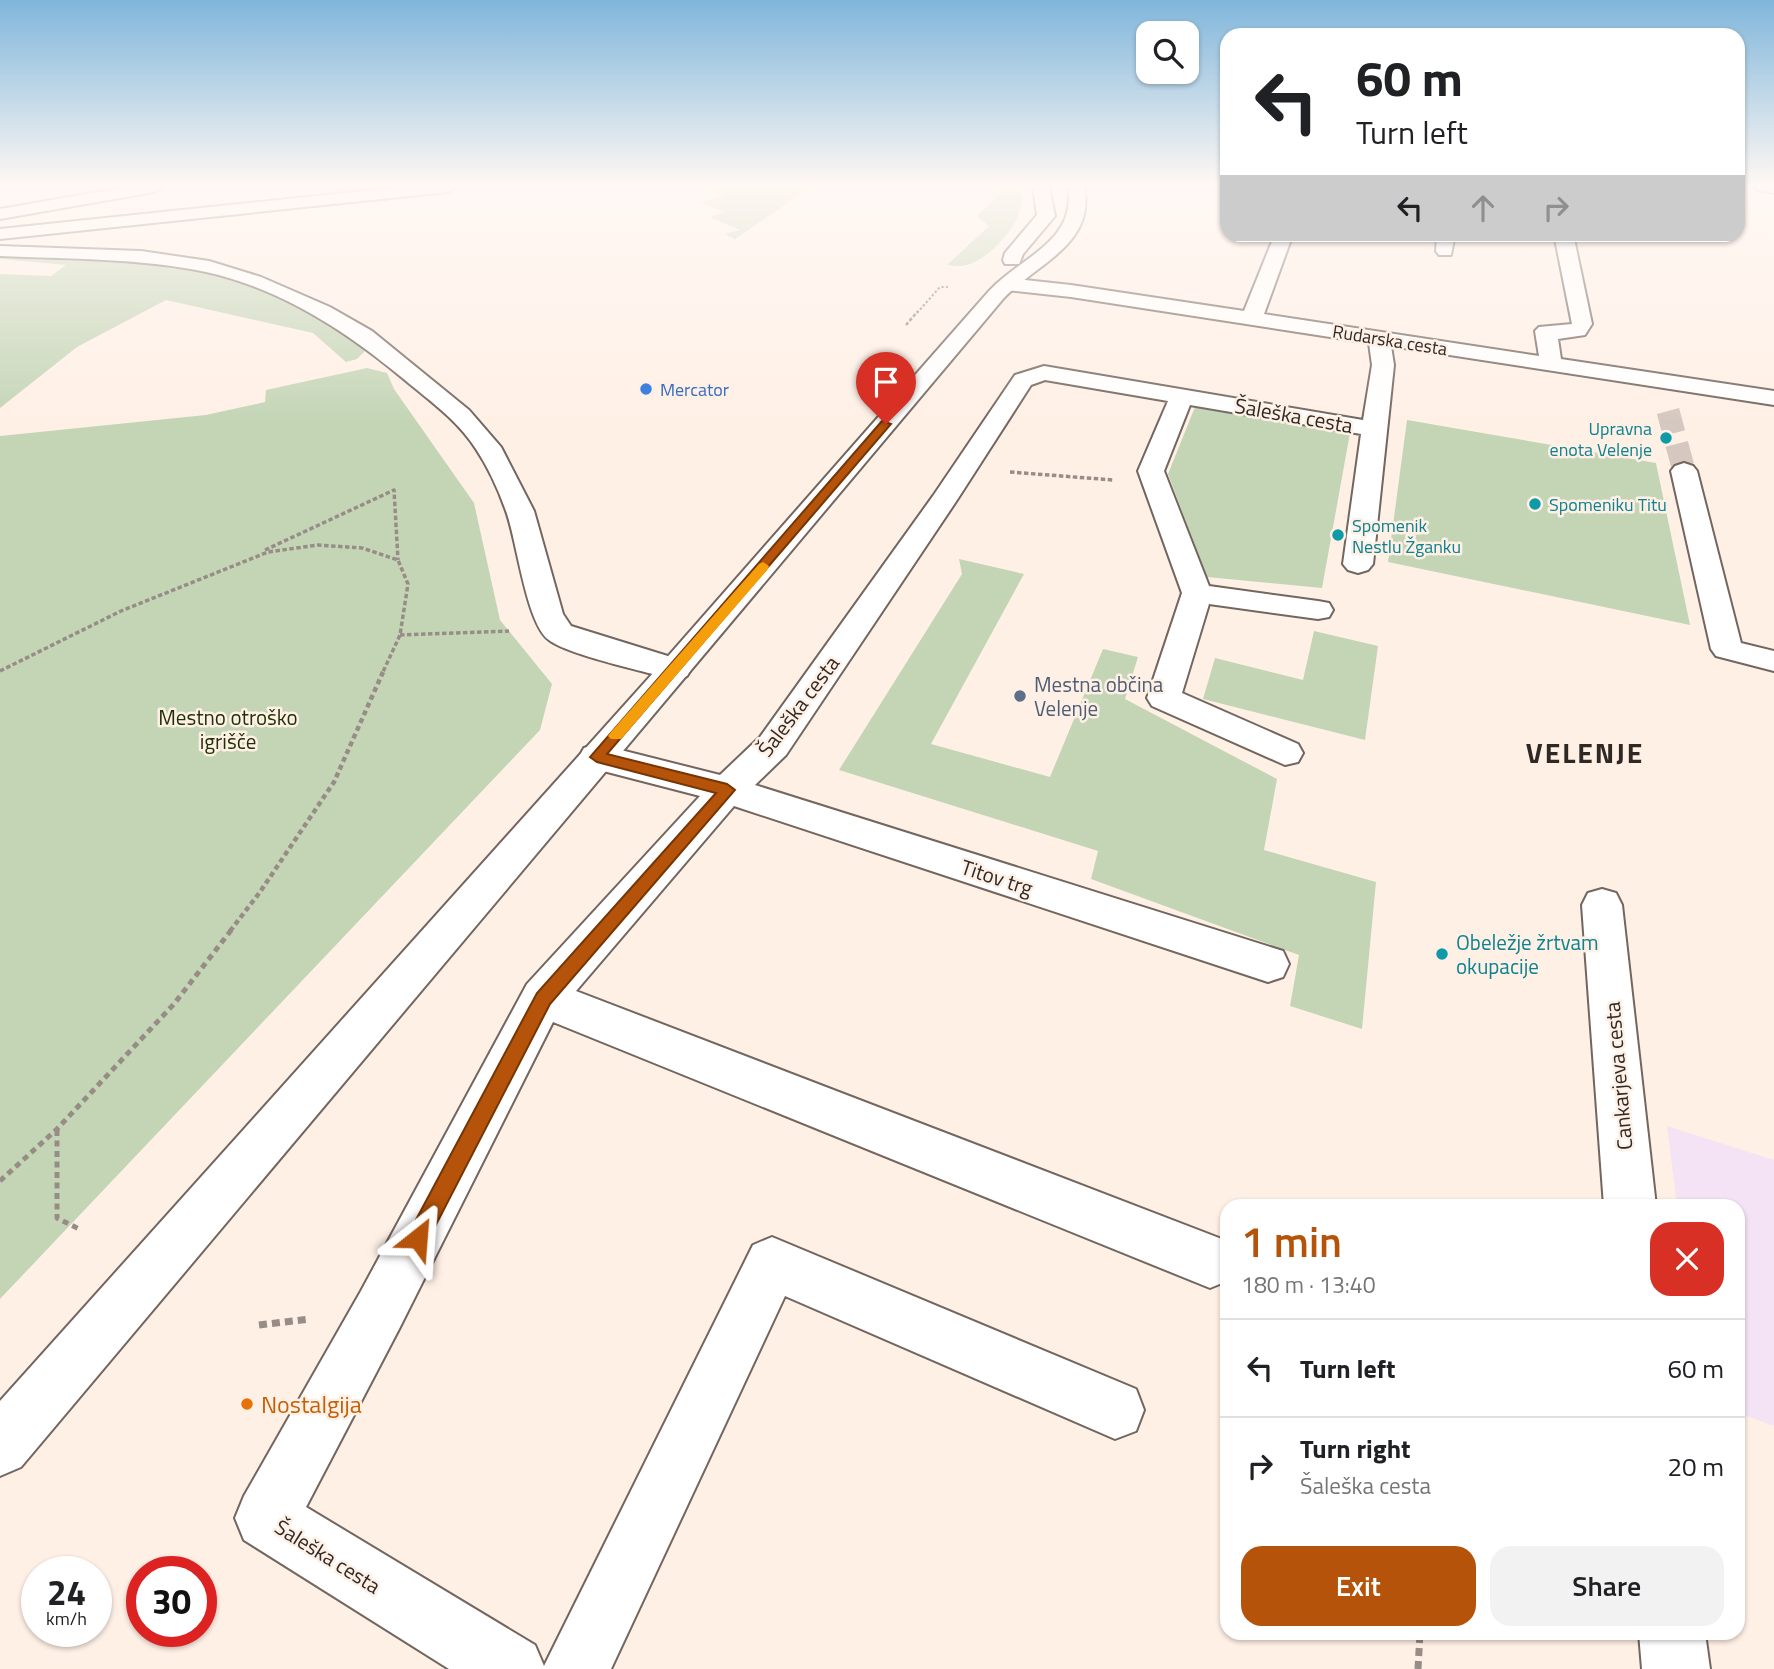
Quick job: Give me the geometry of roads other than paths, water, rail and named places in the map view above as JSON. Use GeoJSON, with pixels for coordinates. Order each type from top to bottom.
{"type":"FeatureCollection","features":[{"type":"Feature","properties":{"kind":"street"},"geometry":{"type":"LineString","coordinates":[[195,265],[254,281],[323,312],[364,336],[461,415],[488,447],[520,511],[548,614],[559,633],[584,643],[675,669]]}},
{"type":"Feature","properties":{"kind":"street"},"geometry":{"type":"LineString","coordinates":[[1006,284],[1011,265]]}},
{"type":"Feature","properties":{"kind":"street"},"geometry":{"type":"LineString","coordinates":[[0,1446],[1006,284],[1034,265]]}},
{"type":"Feature","properties":{"kind":"street"},"geometry":{"type":"LineString","coordinates":[[1252,318],[1272,265]]}},
{"type":"Feature","properties":{"kind":"street"},"geometry":{"type":"LineString","coordinates":[[1551,365],[1546,331],[1561,334],[1578,331],[1582,324],[1571,265]]}},
{"type":"Feature","properties":{"kind":"street","name":"Rudarska cesta"},"geometry":{"type":"LineString","coordinates":[[1006,284],[1071,291],[1774,398]]}},
{"type":"Feature","properties":{"kind":"street","name":"Šaleška cesta"},"geometry":{"type":"LineString","coordinates":[[511,1669],[267,1518],[380,1310],[543,998],[727,790],[773,746],[1023,380],[1044,373],[1374,429],[1383,365],[1379,338]]}},
{"type":"Feature","properties":{"kind":"street"},"geometry":{"type":"LineString","coordinates":[[1661,381],[1668,407]]}},
{"type":"Feature","properties":{"kind":"street"},"geometry":{"type":"LineString","coordinates":[[1182,396],[1151,471],[1197,593],[1164,698],[1285,753]]}},
{"type":"Feature","properties":{"kind":"street"},"geometry":{"type":"LineString","coordinates":[[1358,564],[1374,429]]}},
{"type":"Feature","properties":{"kind":"street"},"geometry":{"type":"LineString","coordinates":[[1684,471],[1727,649],[1774,662]]}},
{"type":"Feature","properties":{"kind":"street"},"geometry":{"type":"LineString","coordinates":[[1197,593],[1318,610]]}},
{"type":"Feature","properties":{"kind":"street","name":"Titov trg"},"geometry":{"type":"LineString","coordinates":[[597,757],[727,790],[1268,964]]}},
{"type":"Feature","properties":{"kind":"street","name":"Cankarjeva cesta"},"geometry":{"type":"LineString","coordinates":[[1602,905],[1629,1199]]}},
{"type":"Feature","properties":{"kind":"street"},"geometry":{"type":"LineString","coordinates":[[543,998],[1210,1261]]}},
{"type":"Feature","properties":{"kind":"street"},"geometry":{"type":"LineString","coordinates":[[576,1669],[772,1264],[1115,1410]]}},
{"type":"Feature","properties":{"kind":"tunnel"},"geometry":{"type":"LineString","coordinates":[[1668,411],[1684,471]]}},
{"type":"Feature","properties":{"kind":"place","name":"Mercator"},"geometry":{"type":"Point","coordinates":[646,389]}},
{"type":"Feature","properties":{"kind":"place","name":"Upravna enota Velenje"},"geometry":{"type":"Point","coordinates":[1666,438]}},
{"type":"Feature","properties":{"kind":"place","name":"Spomeniku Titu"},"geometry":{"type":"Point","coordinates":[1535,504]}},
{"type":"Feature","properties":{"kind":"place","name":"Spomenik Nestlu Žganku"},"geometry":{"type":"Point","coordinates":[1338,535]}},
{"type":"Feature","properties":{"kind":"place","name":"Mestna občina Velenje"},"geometry":{"type":"Point","coordinates":[1020,696]}},
{"type":"Feature","properties":{"kind":"place","name":"Obeležje žrtvam okupacije"},"geometry":{"type":"Point","coordinates":[1442,954]}},
{"type":"Feature","properties":{"kind":"place","name":"Nostalgija"},"geometry":{"type":"Point","coordinates":[247,1404]}},
{"type":"Feature","properties":{"kind":"district","name":"VELENJE"},"geometry":{"type":"Point","coordinates":[1585,752]}},
{"type":"Feature","properties":{"kind":"park label","name":"Mestno otroško igrišče"},"geometry":{"type":"Point","coordinates":[228,729]}}]}
